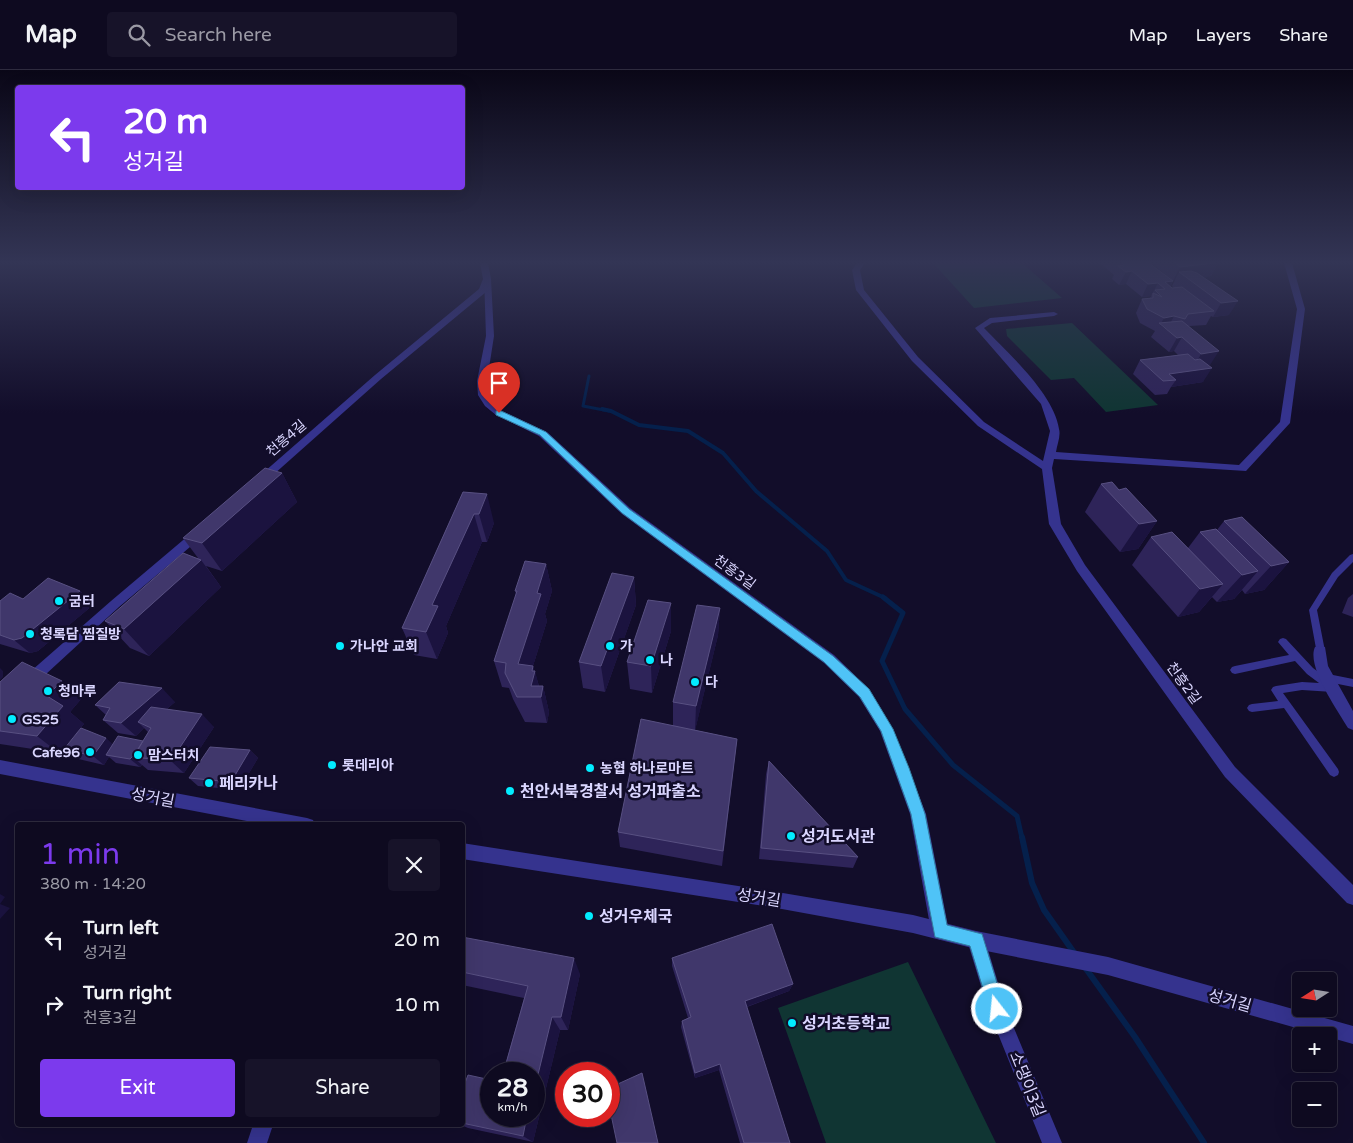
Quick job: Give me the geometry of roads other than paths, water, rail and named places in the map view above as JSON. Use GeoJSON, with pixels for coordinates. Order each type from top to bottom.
{"type":"FeatureCollection","features":[{"type":"Feature","properties":{"kind":"street","name":"천흥4길"},"geometry":{"type":"LineString","coordinates":[[248,491],[378,377],[456,313]]}},
{"type":"Feature","properties":{"kind":"street","name":"천흥3길"},"geometry":{"type":"LineString","coordinates":[[490,313],[490,336],[482,381],[483,396],[488,404],[499,413],[543,434],[626,511],[828,659],[864,693],[886,729],[918,814],[940,931]]}},
{"type":"Feature","properties":{"kind":"street"},"geometry":{"type":"LineString","coordinates":[[878,313],[915,360],[981,424],[1047,468]]}},
{"type":"Feature","properties":{"kind":"street"},"geometry":{"type":"LineString","coordinates":[[1049,455],[1242,469],[1285,423],[1300,313]]}},
{"type":"Feature","properties":{"kind":"street","name":"천흥2길"},"geometry":{"type":"LineString","coordinates":[[1054,314],[990,321],[979,328],[1008,358],[1046,403],[1055,431],[1047,468],[1055,524],[1081,568],[1230,772],[1353,897]]}},
{"type":"Feature","properties":{"kind":"street"},"geometry":{"type":"LineString","coordinates":[[20,689],[115,604],[205,529]]}},
{"type":"Feature","properties":{"kind":"street"},"geometry":{"type":"LineString","coordinates":[[1320,651],[1321,667],[1352,719]]}},
{"type":"Feature","properties":{"kind":"street","name":"성거길"},"geometry":{"type":"LineString","coordinates":[[0,767],[290,822]]}},
{"type":"Feature","properties":{"kind":"street","name":"성거길"},"geometry":{"type":"LineString","coordinates":[[465,851],[771,899],[913,924],[976,940],[1108,966],[1353,1035]]}},
{"type":"Feature","properties":{"kind":"street","name":"소댕이3길"},"geometry":{"type":"LineString","coordinates":[[976,940],[997,1009],[1052,1143]]}},
{"type":"Feature","properties":{"kind":"street"},"geometry":{"type":"LineString","coordinates":[[257,1143],[262,1127]]}},
{"type":"Feature","properties":{"kind":"lane"},"geometry":{"type":"LineString","coordinates":[[1320,651],[1313,610],[1335,575],[1353,557]]}},
{"type":"Feature","properties":{"kind":"lane"},"geometry":{"type":"LineString","coordinates":[[1283,642],[1310,671],[1330,683]]}},
{"type":"Feature","properties":{"kind":"lane"},"geometry":{"type":"LineString","coordinates":[[1236,670],[1297,657]]}},
{"type":"Feature","properties":{"kind":"lane"},"geometry":{"type":"LineString","coordinates":[[1334,772],[1276,690],[1330,683],[1353,683]]}},
{"type":"Feature","properties":{"kind":"lane"},"geometry":{"type":"LineString","coordinates":[[1252,708],[1286,704]]}},
{"type":"Feature","properties":{"kind":"waterway"},"geometry":{"type":"LineString","coordinates":[[589,376],[583,406],[609,411]]}},
{"type":"Feature","properties":{"kind":"waterway"},"geometry":{"type":"LineString","coordinates":[[602,409],[611,411],[639,425],[688,431],[723,453],[756,491],[827,551],[846,580],[883,597]]}},
{"type":"Feature","properties":{"kind":"waterway"},"geometry":{"type":"LineString","coordinates":[[883,597],[903,613],[882,661],[905,709],[953,765],[1017,816],[1022,838]]}},
{"type":"Feature","properties":{"kind":"waterway"},"geometry":{"type":"LineString","coordinates":[[1022,837],[1032,883],[1044,910],[1075,954]]}},
{"type":"Feature","properties":{"kind":"waterway"},"geometry":{"type":"LineString","coordinates":[[1084,966],[1135,1037],[1204,1143]]}},
{"type":"Feature","properties":{"kind":"place","name":"굼터"},"geometry":{"type":"Point","coordinates":[59,601]}},
{"type":"Feature","properties":{"kind":"place","name":"청록담 찜질방"},"geometry":{"type":"Point","coordinates":[30,634]}},
{"type":"Feature","properties":{"kind":"place","name":"가나안 교회"},"geometry":{"type":"Point","coordinates":[340,646]}},
{"type":"Feature","properties":{"kind":"place","name":"가"},"geometry":{"type":"Point","coordinates":[610,646]}},
{"type":"Feature","properties":{"kind":"place","name":"나"},"geometry":{"type":"Point","coordinates":[650,660]}},
{"type":"Feature","properties":{"kind":"place","name":"다"},"geometry":{"type":"Point","coordinates":[695,682]}},
{"type":"Feature","properties":{"kind":"place","name":"청마루"},"geometry":{"type":"Point","coordinates":[48,691]}},
{"type":"Feature","properties":{"kind":"place","name":"GS25"},"geometry":{"type":"Point","coordinates":[12,719]}},
{"type":"Feature","properties":{"kind":"place","name":"Cafe96"},"geometry":{"type":"Point","coordinates":[90,752]}},
{"type":"Feature","properties":{"kind":"place","name":"맘스터치"},"geometry":{"type":"Point","coordinates":[138,755]}},
{"type":"Feature","properties":{"kind":"place","name":"롯데리아"},"geometry":{"type":"Point","coordinates":[332,765]}},
{"type":"Feature","properties":{"kind":"place","name":"농협 하나로마트"},"geometry":{"type":"Point","coordinates":[590,768]}},
{"type":"Feature","properties":{"kind":"place","name":"페리카나"},"geometry":{"type":"Point","coordinates":[209,783]}},
{"type":"Feature","properties":{"kind":"place","name":"천안서북경찰서 성거파출소"},"geometry":{"type":"Point","coordinates":[510,791]}},
{"type":"Feature","properties":{"kind":"place","name":"성거도서관"},"geometry":{"type":"Point","coordinates":[791,836]}},
{"type":"Feature","properties":{"kind":"place","name":"성거우체국"},"geometry":{"type":"Point","coordinates":[589,916]}},
{"type":"Feature","properties":{"kind":"place","name":"성거초등학교"},"geometry":{"type":"Point","coordinates":[792,1023]}}]}
